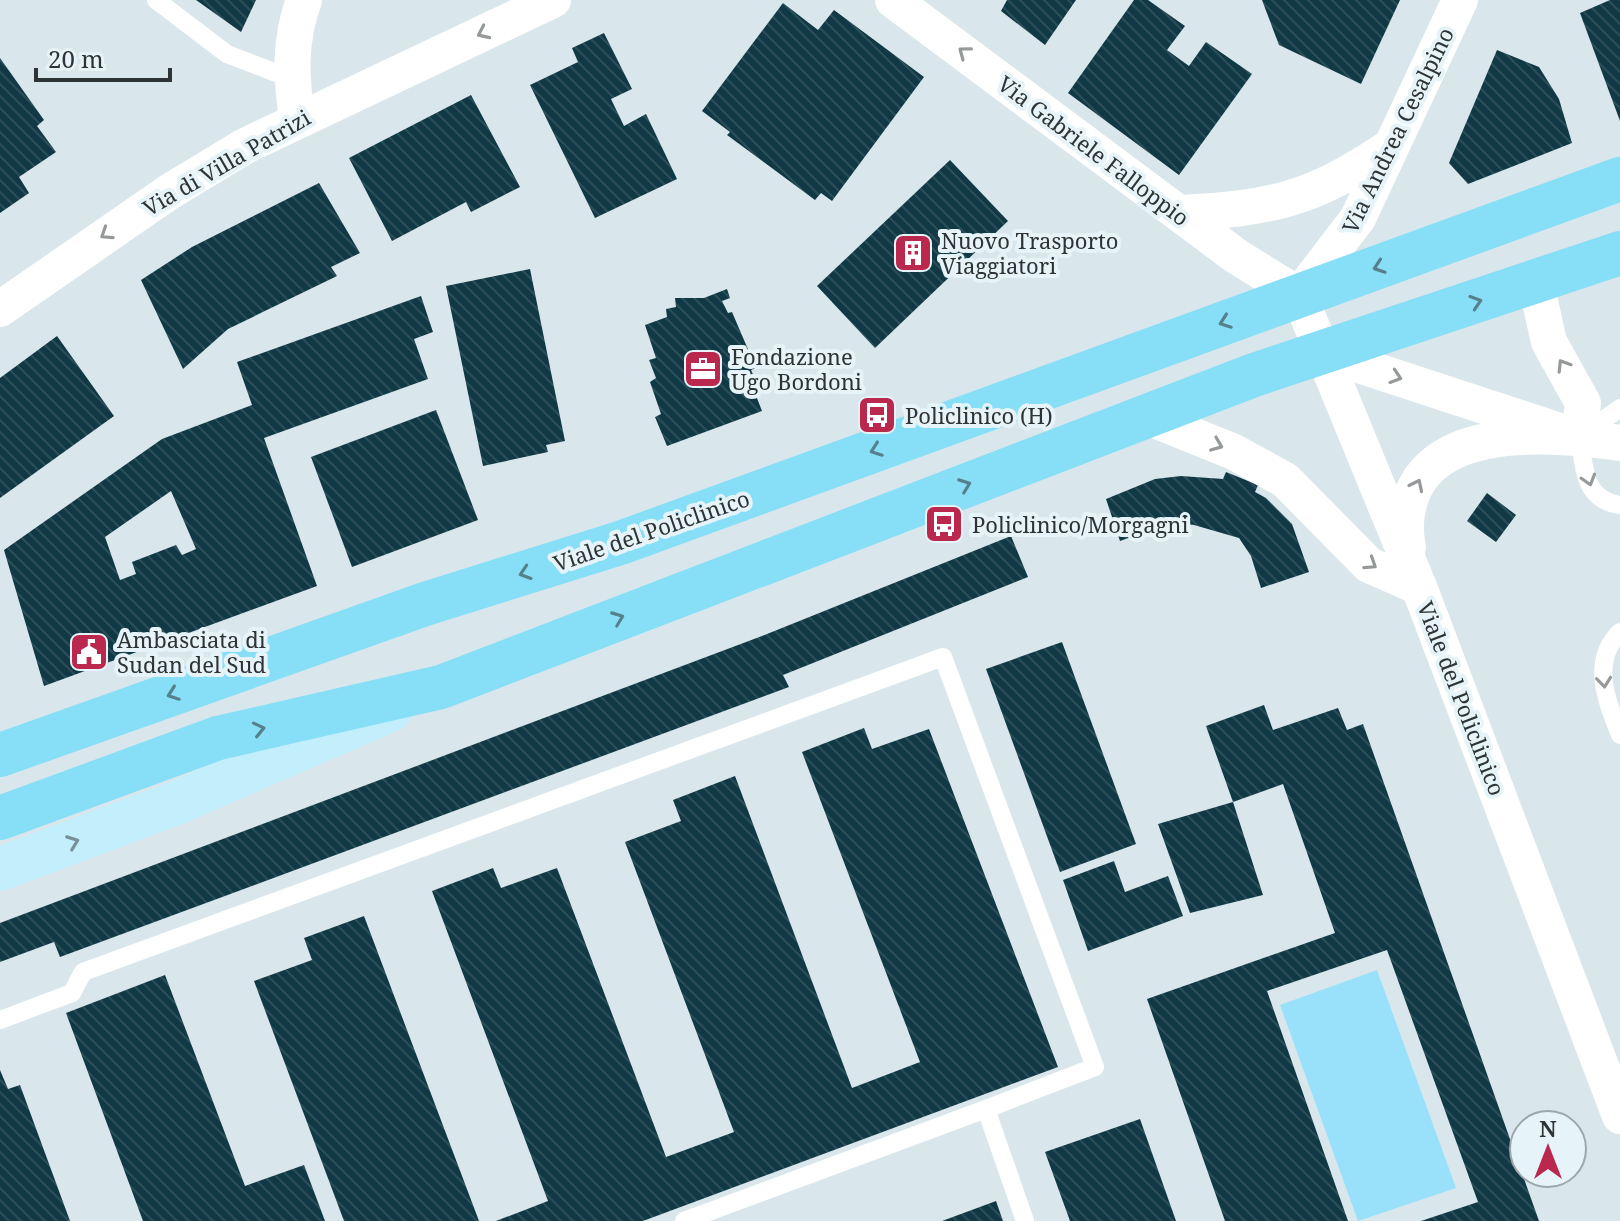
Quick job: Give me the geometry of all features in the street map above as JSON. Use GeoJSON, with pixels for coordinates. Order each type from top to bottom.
{"type":"FeatureCollection","features":[{"type":"Feature","properties":{"kind":"main road","name":"Viale del Policlinico"},"geometry":{"type":"LineString","coordinates":[[0,755],[425,604],[620,543],[1620,179]]}},
{"type":"Feature","properties":{"kind":"main road"},"geometry":{"type":"LineString","coordinates":[[0,818],[218,738],[441,687],[1145,416],[1322,353],[1536,283],[1614,246]]}},
{"type":"Feature","properties":{"kind":"street"},"geometry":{"type":"LineString","coordinates":[[297,119],[292,79],[293,37],[304,0]]}},
{"type":"Feature","properties":{"kind":"street","name":"Via di Villa Patrizi"},"geometry":{"type":"LineString","coordinates":[[0,309],[169,192],[297,119],[553,0]]}},
{"type":"Feature","properties":{"kind":"street","name":"Via Gabriele Falloppio"},"geometry":{"type":"LineString","coordinates":[[893,0],[1236,256],[1299,295]]}},
{"type":"Feature","properties":{"kind":"street","name":"Via Andrea Cesalpino"},"geometry":{"type":"LineString","coordinates":[[1299,295],[1358,218],[1460,0]]}},
{"type":"Feature","properties":{"kind":"street"},"geometry":{"type":"LineString","coordinates":[[1180,213],[1277,204],[1338,179],[1390,147]]}},
{"type":"Feature","properties":{"kind":"street"},"geometry":{"type":"LineString","coordinates":[[1536,283],[1549,342],[1583,403],[1579,437]]}},
{"type":"Feature","properties":{"kind":"street"},"geometry":{"type":"LineString","coordinates":[[1299,295],[1353,420],[1419,587]]}},
{"type":"Feature","properties":{"kind":"street"},"geometry":{"type":"LineString","coordinates":[[1322,353],[1579,437],[1620,443]]}},
{"type":"Feature","properties":{"kind":"street","name":"Viale del Policlinico"},"geometry":{"type":"LineString","coordinates":[[1145,416],[1234,452],[1285,480],[1369,565],[1419,587],[1620,1116]]}},
{"type":"Feature","properties":{"kind":"street"},"geometry":{"type":"LineString","coordinates":[[1419,587],[1406,536],[1406,523],[1411,498],[1428,467],[1452,450],[1480,441],[1579,437]]}},
{"type":"Feature","properties":{"kind":"street"},"geometry":{"type":"LineString","coordinates":[[0,869],[176,803],[441,687]]}},
{"type":"Feature","properties":{"kind":"lane"},"geometry":{"type":"LineString","coordinates":[[156,0],[227,54],[292,79]]}},
{"type":"Feature","properties":{"kind":"lane"},"geometry":{"type":"LineString","coordinates":[[1506,222],[1620,195]]}},
{"type":"Feature","properties":{"kind":"lane"},"geometry":{"type":"LineString","coordinates":[[1620,408],[1579,437],[1589,488],[1605,503],[1620,505]]}},
{"type":"Feature","properties":{"kind":"lane"},"geometry":{"type":"LineString","coordinates":[[1620,632],[1609,642],[1603,669],[1606,699],[1620,735]]}},
{"type":"Feature","properties":{"kind":"lane"},"geometry":{"type":"LineString","coordinates":[[0,1020],[72,993],[83,972],[943,657],[1095,1067],[684,1221]]}},
{"type":"Feature","properties":{"kind":"lane"},"geometry":{"type":"LineString","coordinates":[[986,1109],[1025,1221]]}},
{"type":"Feature","properties":{"kind":"shaded area"},"geometry":{"type":"Polygon","coordinates":[[[1377,970],[1456,1188],[1358,1221],[1280,1005],[1377,970]]]}},
{"type":"Feature","properties":{"kind":"building"},"geometry":{"type":"Polygon","coordinates":[[[196,0],[256,0],[241,32],[196,0]]]}},
{"type":"Feature","properties":{"kind":"building"},"geometry":{"type":"Polygon","coordinates":[[[1007,0],[1076,0],[1045,45],[1001,11],[1007,0]]]}},
{"type":"Feature","properties":{"kind":"building"},"geometry":{"type":"Polygon","coordinates":[[[1134,0],[1148,0],[1185,26],[1167,50],[1189,66],[1206,42],[1252,74],[1179,175],[1068,93],[1134,0]]]}},
{"type":"Feature","properties":{"kind":"building"},"geometry":{"type":"Polygon","coordinates":[[[1262,0],[1400,0],[1361,84],[1279,45],[1262,0]]]}},
{"type":"Feature","properties":{"kind":"building"},"geometry":{"type":"Polygon","coordinates":[[[1610,0],[1620,0],[1620,121],[1580,13],[1610,0]]]}},
{"type":"Feature","properties":{"kind":"building"},"geometry":{"type":"Polygon","coordinates":[[[783,3],[818,30],[834,10],[924,77],[832,201],[821,193],[815,200],[727,135],[730,132],[702,111],[783,3]]]}},
{"type":"Feature","properties":{"kind":"building"},"geometry":{"type":"Polygon","coordinates":[[[604,33],[632,89],[611,99],[624,126],[646,114],[677,179],[595,218],[530,85],[578,62],[572,48],[604,33]]]}},
{"type":"Feature","properties":{"kind":"building"},"geometry":{"type":"Polygon","coordinates":[[[1497,50],[1539,67],[1559,99],[1572,143],[1468,184],[1449,163],[1497,50]]]}},
{"type":"Feature","properties":{"kind":"building"},"geometry":{"type":"Polygon","coordinates":[[[0,58],[44,120],[37,126],[56,152],[19,177],[29,193],[0,213],[0,58]]]}},
{"type":"Feature","properties":{"kind":"building"},"geometry":{"type":"Polygon","coordinates":[[[471,95],[520,187],[471,212],[466,202],[392,241],[349,158],[471,95]]]}},
{"type":"Feature","properties":{"kind":"building","name":"Nuovo Trasporto Viaggiatori"},"geometry":{"type":"Polygon","coordinates":[[[950,160],[1008,221],[875,348],[817,286],[950,160]]]}},
{"type":"Feature","properties":{"kind":"building"},"geometry":{"type":"Polygon","coordinates":[[[319,183],[360,253],[331,267],[337,276],[228,329],[183,369],[141,280],[192,247],[319,183]]]}},
{"type":"Feature","properties":{"kind":"building"},"geometry":{"type":"Polygon","coordinates":[[[530,269],[565,441],[546,445],[548,452],[483,466],[446,286],[530,269]]]}},
{"type":"Feature","properties":{"kind":"building","name":"Fondazione Ugo Bordoni"},"geometry":{"type":"Polygon","coordinates":[[[727,289],[730,298],[722,301],[728,313],[732,312],[756,368],[751,370],[760,390],[755,393],[762,411],[667,446],[655,417],[661,414],[650,382],[656,378],[649,360],[656,358],[645,325],[667,317],[666,309],[676,307],[675,298],[704,298],[727,289]]]}},
{"type":"Feature","properties":{"kind":"building"},"geometry":{"type":"Polygon","coordinates":[[[421,296],[433,332],[414,339],[428,379],[264,438],[317,586],[44,686],[4,550],[162,439],[252,405],[237,362],[421,296]],[[171,491],[105,537],[120,580],[136,574],[132,562],[176,545],[182,555],[196,549],[171,491]]]}},
{"type":"Feature","properties":{"kind":"building"},"geometry":{"type":"Polygon","coordinates":[[[57,336],[114,416],[0,498],[0,378],[57,336]]]}},
{"type":"Feature","properties":{"kind":"building"},"geometry":{"type":"Polygon","coordinates":[[[436,410],[478,520],[352,567],[311,457],[436,410]]]}},
{"type":"Feature","properties":{"kind":"building"},"geometry":{"type":"Polygon","coordinates":[[[1226,472],[1258,485],[1255,492],[1266,498],[1292,524],[1309,572],[1261,588],[1251,556],[1239,538],[1194,525],[1173,522],[1120,541],[1106,499],[1155,479],[1181,476],[1223,479],[1226,472]]]}},
{"type":"Feature","properties":{"kind":"building"},"geometry":{"type":"Polygon","coordinates":[[[1487,493],[1516,515],[1496,542],[1467,521],[1487,493]]]}},
{"type":"Feature","properties":{"kind":"building"},"geometry":{"type":"Polygon","coordinates":[[[1011,536],[1028,577],[783,675],[789,687],[60,957],[54,942],[0,962],[0,923],[767,634],[1011,536]]]}},
{"type":"Feature","properties":{"kind":"building"},"geometry":{"type":"Polygon","coordinates":[[[1062,642],[1136,844],[1060,872],[986,669],[1062,642]]]}},
{"type":"Feature","properties":{"kind":"building"},"geometry":{"type":"Polygon","coordinates":[[[1264,705],[1273,730],[1338,708],[1347,730],[1363,724],[1508,1133],[1508,1189],[1528,1189],[1539,1221],[1421,1221],[1478,1202],[1387,950],[1267,991],[1348,1221],[1225,1221],[1147,999],[1335,933],[1283,784],[1233,802],[1206,726],[1264,705]]]}},
{"type":"Feature","properties":{"kind":"building"},"geometry":{"type":"Polygon","coordinates":[[[864,728],[872,749],[929,729],[1058,1067],[643,1221],[496,1221],[548,1201],[432,891],[493,868],[501,888],[557,868],[666,1157],[734,1132],[625,842],[681,821],[673,800],[735,776],[852,1088],[920,1062],[802,752],[864,728]]]}},
{"type":"Feature","properties":{"kind":"building"},"geometry":{"type":"Polygon","coordinates":[[[1233,802],[1263,895],[1190,913],[1158,824],[1233,802]]]}},
{"type":"Feature","properties":{"kind":"building"},"geometry":{"type":"Polygon","coordinates":[[[1114,861],[1125,892],[1168,876],[1183,916],[1088,951],[1063,880],[1114,861]]]}},
{"type":"Feature","properties":{"kind":"building"},"geometry":{"type":"Polygon","coordinates":[[[364,916],[479,1221],[344,1221],[254,981],[312,960],[304,938],[364,916]]]}},
{"type":"Feature","properties":{"kind":"building"},"geometry":{"type":"Polygon","coordinates":[[[165,975],[245,1186],[304,1165],[325,1221],[143,1221],[66,1013],[165,975]]]}},
{"type":"Feature","properties":{"kind":"building"},"geometry":{"type":"Polygon","coordinates":[[[0,1070],[8,1089],[20,1085],[70,1221],[0,1221],[0,1070]]]}},
{"type":"Feature","properties":{"kind":"building"},"geometry":{"type":"Polygon","coordinates":[[[1140,1119],[1176,1221],[1070,1221],[1045,1152],[1140,1119]]]}},
{"type":"Feature","properties":{"kind":"building"},"geometry":{"type":"Polygon","coordinates":[[[996,1201],[1003,1221],[942,1221],[996,1201]]]}},
{"type":"Feature","properties":{"kind":"place","name":"Nuovo Trasporto Viaggiatori"},"geometry":{"type":"Point","coordinates":[913,253]}},
{"type":"Feature","properties":{"kind":"place","name":"Fondazione Ugo Bordoni"},"geometry":{"type":"Point","coordinates":[703,369]}},
{"type":"Feature","properties":{"kind":"place","name":"Policlinico (H)"},"geometry":{"type":"Point","coordinates":[877,415]}},
{"type":"Feature","properties":{"kind":"place","name":"Policlinico/Morgagni"},"geometry":{"type":"Point","coordinates":[944,524]}},
{"type":"Feature","properties":{"kind":"place","name":"Ambasciata di Sudan del Sud"},"geometry":{"type":"Point","coordinates":[89,652]}}]}
